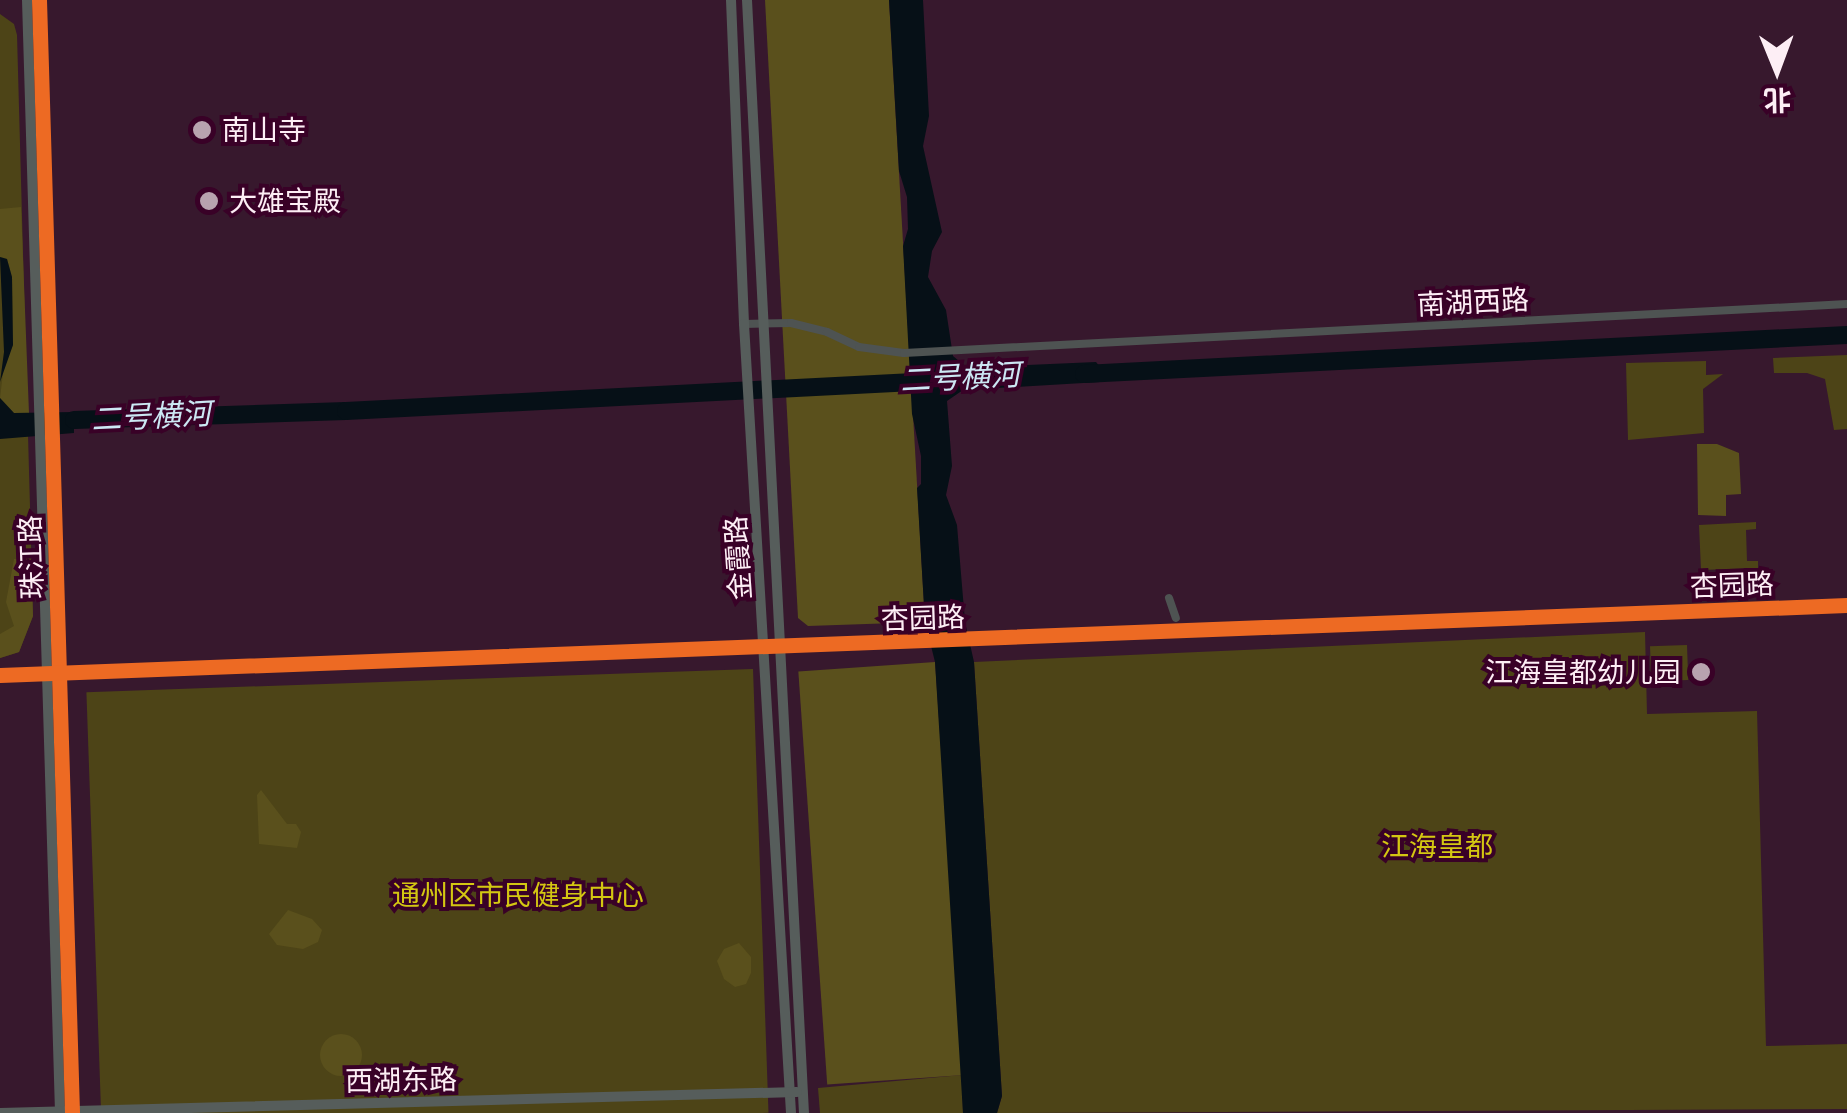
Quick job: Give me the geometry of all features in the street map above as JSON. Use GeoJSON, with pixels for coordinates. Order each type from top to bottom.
{"type":"FeatureCollection","features":[{"type":"Feature","properties":{"kind":"street","name":"珠江路"},"geometry":{"type":"LineString","coordinates":[[28,0],[45,405],[66,1112]]}},
{"type":"Feature","properties":{"kind":"street","name":"珠江路"},"geometry":{"type":"LineString","coordinates":[[39,0],[45,405]]}},
{"type":"Feature","properties":{"kind":"street","name":"金霞路"},"geometry":{"type":"LineString","coordinates":[[731,0],[744,324],[796,1092],[804,1113]]}},
{"type":"Feature","properties":{"kind":"street","name":"金霞路"},"geometry":{"type":"LineString","coordinates":[[747,0],[781,648],[796,1092],[791,1113]]}},
{"type":"Feature","properties":{"kind":"street","name":"南湖西路"},"geometry":{"type":"LineString","coordinates":[[744,324],[791,324],[827,332],[860,347],[904,353],[1847,304]]}},
{"type":"Feature","properties":{"kind":"street"},"geometry":{"type":"LineString","coordinates":[[1169,598],[1176,618]]}},
{"type":"Feature","properties":{"kind":"street","name":"杏园路"},"geometry":{"type":"LineString","coordinates":[[0,675],[1847,605]]}},
{"type":"Feature","properties":{"kind":"street","name":"西湖东路"},"geometry":{"type":"LineString","coordinates":[[0,1113],[796,1092]]}},
{"type":"Feature","properties":{"kind":"green space"},"geometry":{"type":"Polygon","coordinates":[[[0,14],[14,24],[17,35],[33,616],[19,652],[0,658],[0,14]]]}},
{"type":"Feature","properties":{"kind":"green space"},"geometry":{"type":"Polygon","coordinates":[[[1847,355],[1847,429],[1834,430],[1825,379],[1807,373],[1774,373],[1773,358],[1847,355]]]}},
{"type":"Feature","properties":{"kind":"green space"},"geometry":{"type":"Polygon","coordinates":[[[1706,361],[1706,375],[1723,374],[1703,389],[1704,433],[1628,440],[1626,363],[1706,361]]]}},
{"type":"Feature","properties":{"kind":"green space"},"geometry":{"type":"Polygon","coordinates":[[[1756,522],[1756,529],[1746,530],[1747,561],[1758,561],[1758,568],[1701,570],[1699,525],[1756,522]]]}},
{"type":"Feature","properties":{"kind":"green space","name":"江海皇都"},"geometry":{"type":"Polygon","coordinates":[[[1645,632],[1647,714],[1757,711],[1766,1046],[1847,1044],[1847,1109],[997,1113],[1002,1096],[974,662],[1645,632]]]}},
{"type":"Feature","properties":{"kind":"green space"},"geometry":{"type":"Polygon","coordinates":[[[1687,645],[1688,680],[1651,681],[1650,646],[1687,645]]]}},
{"type":"Feature","properties":{"kind":"green space","name":"通州区市民健身中心"},"geometry":{"type":"Polygon","coordinates":[[[753,669],[768,1113],[101,1113],[86,692],[753,669]]]}},
{"type":"Feature","properties":{"kind":"green space"},"geometry":{"type":"Polygon","coordinates":[[[962,1075],[963,1113],[820,1113],[818,1088],[962,1075]]]}},
{"type":"Feature","properties":{"kind":"shaded area"},"geometry":{"type":"Polygon","coordinates":[[[765,0],[889,0],[925,622],[808,626],[798,618],[765,0]]]}},
{"type":"Feature","properties":{"kind":"shaded area"},"geometry":{"type":"Polygon","coordinates":[[[21,207],[29,413],[14,413],[0,398],[4,365],[13,345],[12,277],[7,259],[0,257],[0,209],[21,207]]]}},
{"type":"Feature","properties":{"kind":"shaded area"},"geometry":{"type":"Polygon","coordinates":[[[1697,444],[1717,444],[1739,453],[1741,494],[1726,495],[1726,516],[1698,515],[1697,444]]]}},
{"type":"Feature","properties":{"kind":"shaded area"},"geometry":{"type":"Polygon","coordinates":[[[14,559],[31,560],[33,616],[19,652],[0,658],[0,634],[14,626],[6,602],[14,559]]]}},
{"type":"Feature","properties":{"kind":"shaded area"},"geometry":{"type":"Polygon","coordinates":[[[935,662],[964,1075],[827,1085],[798,672],[935,662]]]}},
{"type":"Feature","properties":{"kind":"shaded area"},"geometry":{"type":"Polygon","coordinates":[[[261,790],[287,824],[296,824],[301,832],[297,848],[259,844],[257,795],[261,790]]]}},
{"type":"Feature","properties":{"kind":"shaded area"},"geometry":{"type":"Polygon","coordinates":[[[288,910],[312,919],[322,930],[318,942],[303,949],[277,945],[269,934],[288,910]]]}},
{"type":"Feature","properties":{"kind":"shaded area"},"geometry":{"type":"Polygon","coordinates":[[[739,943],[751,957],[751,973],[746,984],[735,987],[724,979],[717,961],[724,949],[739,943]]]}},
{"type":"Feature","properties":{"kind":"shaded area"},"geometry":{"type":"Polygon","coordinates":[[[341,1034],[356,1040],[362,1055],[356,1070],[341,1076],[326,1070],[320,1055],[326,1040],[341,1034]]]}},
{"type":"Feature","properties":{"kind":"water"},"geometry":{"type":"Polygon","coordinates":[[[889,0],[923,0],[929,116],[923,146],[942,232],[932,251],[928,277],[946,310],[953,356],[965,366],[981,367],[1096,362],[1105,373],[1100,382],[963,390],[947,401],[952,466],[946,495],[957,525],[965,622],[974,662],[1002,1096],[997,1113],[963,1113],[935,662],[925,622],[917,488],[921,484],[921,456],[912,414],[903,246],[908,229],[907,197],[899,171],[889,0]]]}},
{"type":"Feature","properties":{"kind":"water"},"geometry":{"type":"Polygon","coordinates":[[[0,257],[7,259],[12,277],[13,345],[0,382],[4,352],[0,257]]]}},
{"type":"Feature","properties":{"kind":"water"},"geometry":{"type":"Polygon","coordinates":[[[0,398],[14,413],[74,412],[74,433],[0,439],[0,398]]]}},
{"type":"Feature","properties":{"kind":"waterway","name":"二号横河"},"geometry":{"type":"LineString","coordinates":[[1084,374],[1847,335]]}},
{"type":"Feature","properties":{"kind":"waterway","name":"二号横河"},"geometry":{"type":"LineString","coordinates":[[74,420],[346,411],[933,381]]}},
{"type":"Feature","properties":{"kind":"cycle path"},"geometry":{"type":"LineString","coordinates":[[39,0],[72,1113]]}},
{"type":"Feature","properties":{"kind":"cycle path"},"geometry":{"type":"LineString","coordinates":[[0,675],[1847,605]]}},
{"type":"Feature","properties":{"kind":"place","name":"南山寺"},"geometry":{"type":"Point","coordinates":[202,130]}},
{"type":"Feature","properties":{"kind":"place","name":"大雄宝殿"},"geometry":{"type":"Point","coordinates":[209,201]}},
{"type":"Feature","properties":{"kind":"place","name":"江海皇都幼儿园"},"geometry":{"type":"Point","coordinates":[1701,672]}}]}
